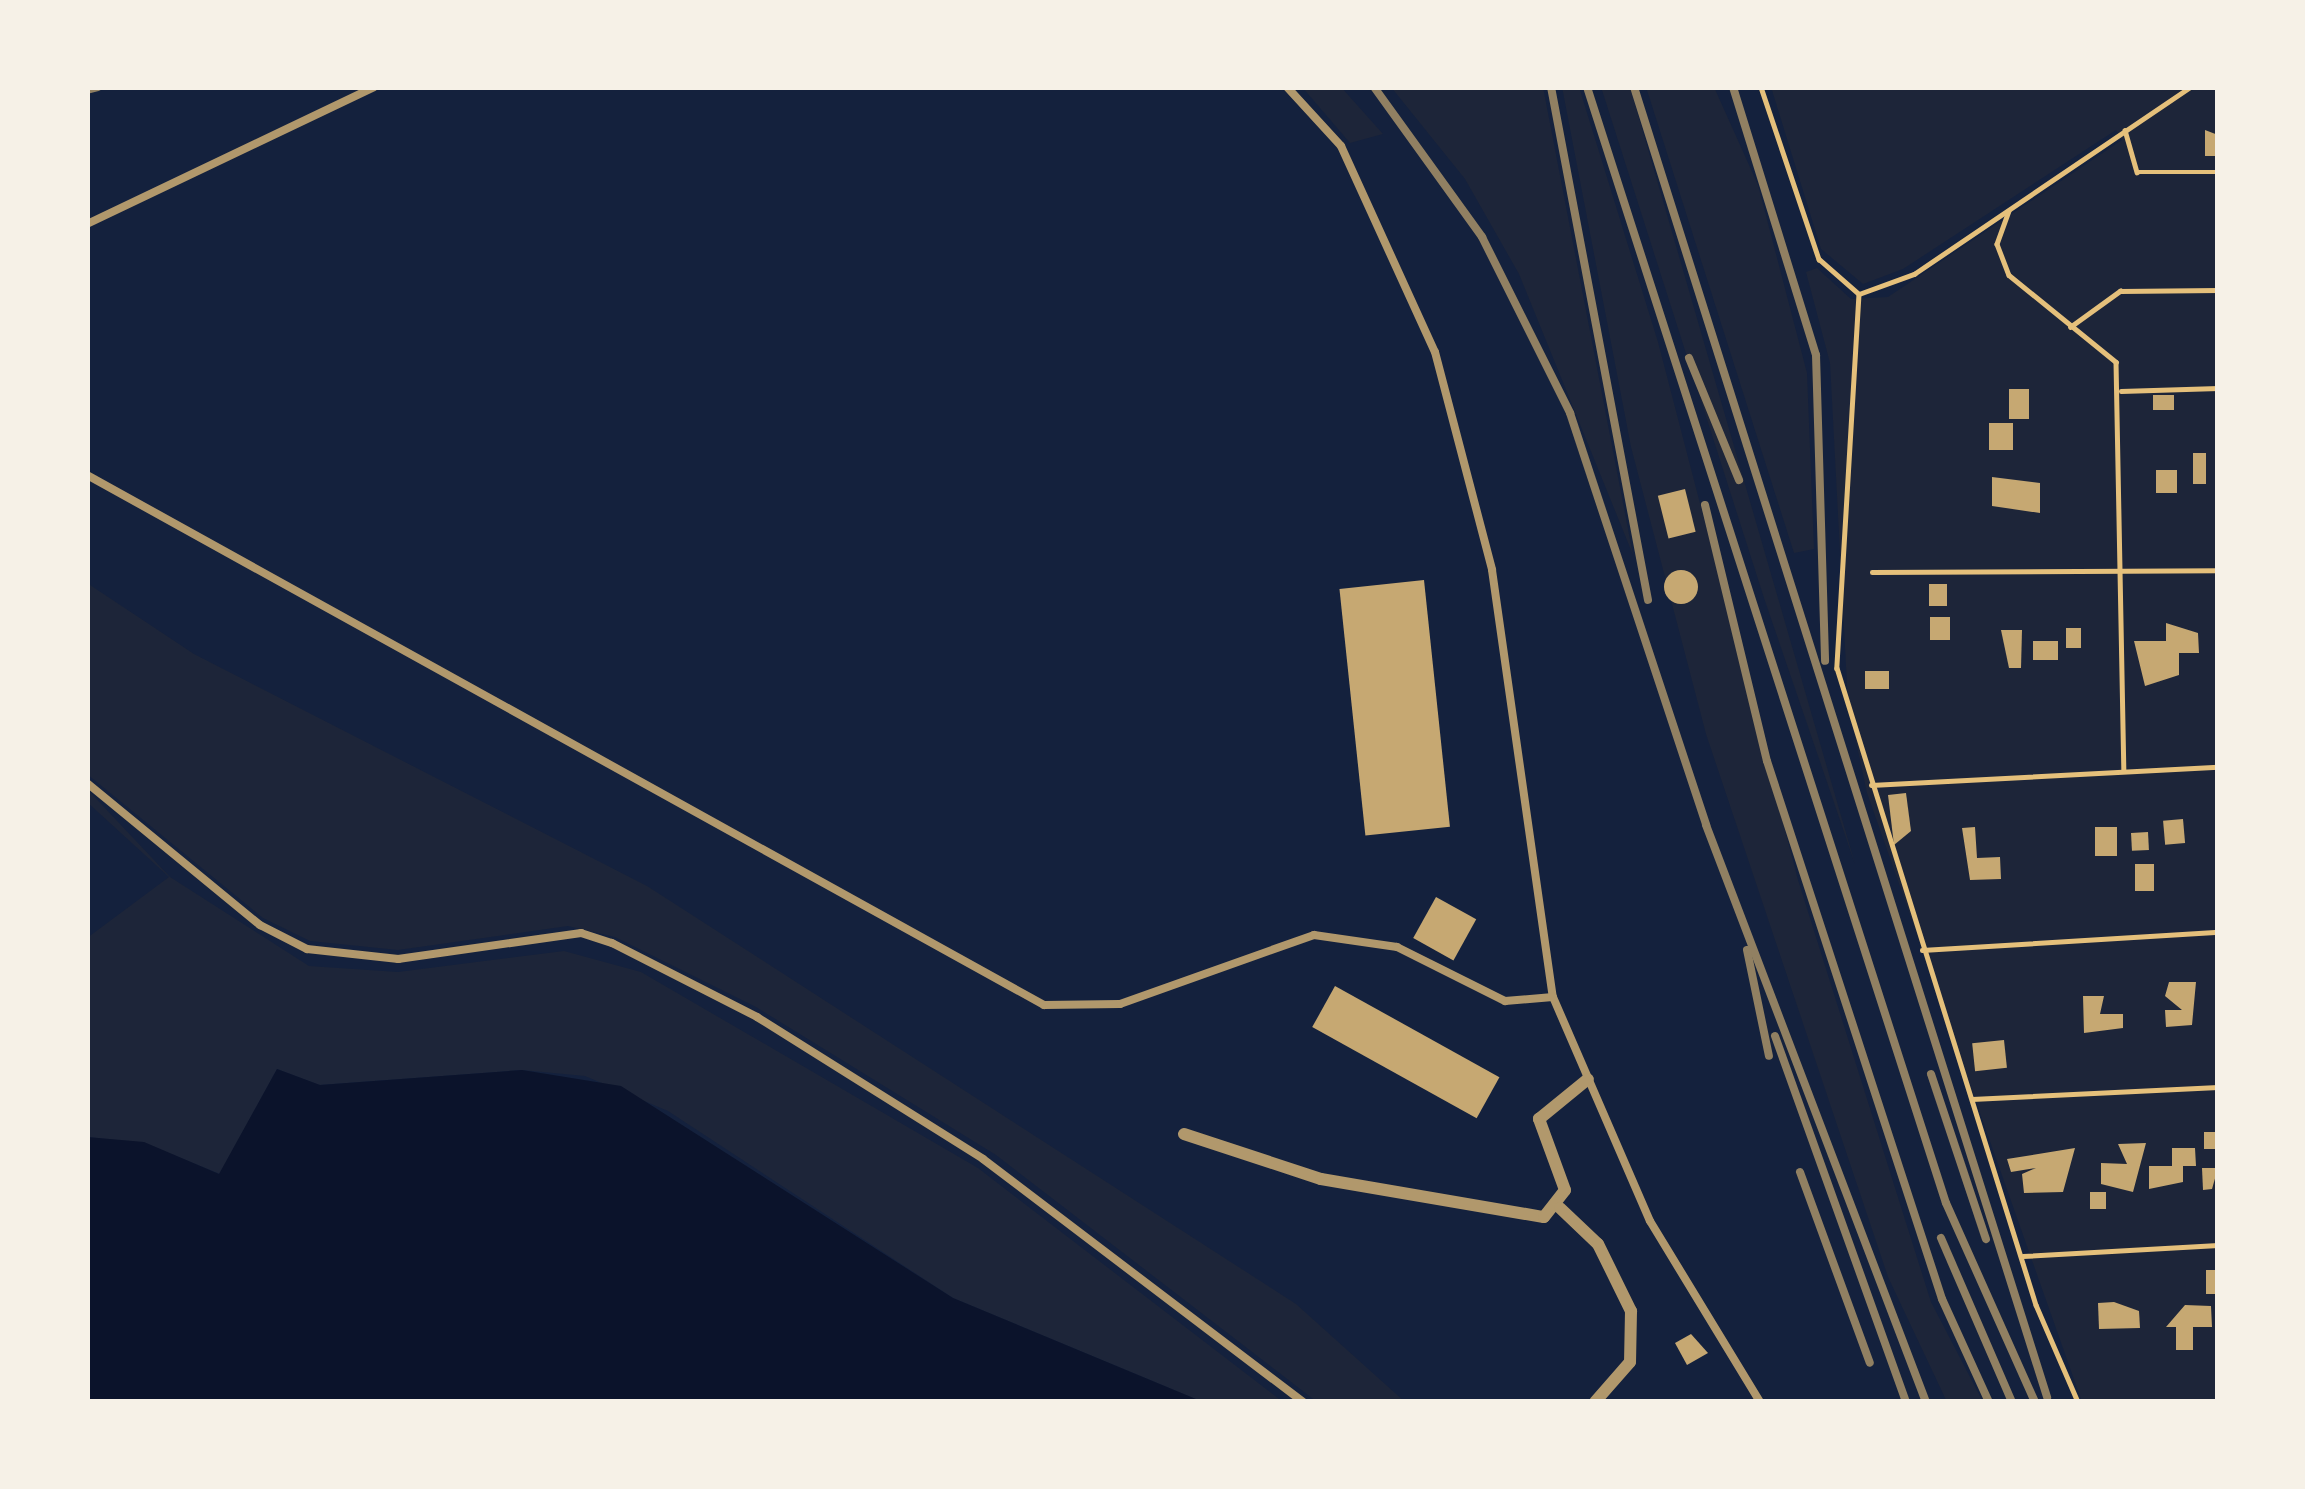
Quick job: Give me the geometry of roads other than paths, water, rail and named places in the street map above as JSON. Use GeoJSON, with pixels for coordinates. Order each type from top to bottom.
{"type":"FeatureCollection","features":[{"type":"Feature","properties":{"kind":"street"},"geometry":{"type":"LineString","coordinates":[[1560,1208],[1563,1179],[1539,1119],[1588,1079]]}},
{"type":"Feature","properties":{"kind":"street"},"geometry":{"type":"LineString","coordinates":[[1184,1134],[1321,1179],[1532,1218],[1560,1208]]}},
{"type":"Feature","properties":{"kind":"street"},"geometry":{"type":"LineString","coordinates":[[1560,1208],[1598,1244],[1631,1311],[1630,1362],[1595,1402]]}},
{"type":"Feature","properties":{"kind":"lane"},"geometry":{"type":"LineString","coordinates":[[87,224],[374,87]]}},
{"type":"Feature","properties":{"kind":"lane"},"geometry":{"type":"LineString","coordinates":[[1287,87],[1341,146],[1435,352],[1492,570],[1552,997],[1650,1222],[1760,1402]]}},
{"type":"Feature","properties":{"kind":"lane"},"geometry":{"type":"LineString","coordinates":[[87,476],[1044,1005],[1120,1004],[1314,935],[1396,947],[1504,1001],[1552,997]]}},
{"type":"Feature","properties":{"kind":"lane"},"geometry":{"type":"LineString","coordinates":[[87,783],[260,925],[308,949],[398,959],[581,933],[612,943],[757,1017],[983,1159],[1304,1402]]}},
{"type":"Feature","properties":{"kind":"railway"},"geometry":{"type":"LineString","coordinates":[[87,90],[98,87]]}},
{"type":"Feature","properties":{"kind":"railway"},"geometry":{"type":"LineString","coordinates":[[1374,87],[1482,237],[1570,413],[1706,825],[1926,1402]]}},
{"type":"Feature","properties":{"kind":"railway"},"geometry":{"type":"LineString","coordinates":[[1551,87],[1648,600]]}},
{"type":"Feature","properties":{"kind":"railway"},"geometry":{"type":"LineString","coordinates":[[1587,87],[1946,1203],[2035,1402]]}},
{"type":"Feature","properties":{"kind":"railway"},"geometry":{"type":"LineString","coordinates":[[1634,87],[2047,1397]]}},
{"type":"Feature","properties":{"kind":"railway"},"geometry":{"type":"LineString","coordinates":[[1733,87],[1816,355],[1825,661]]}},
{"type":"Feature","properties":{"kind":"railway"},"geometry":{"type":"LineString","coordinates":[[1689,358],[1739,480]]}},
{"type":"Feature","properties":{"kind":"railway"},"geometry":{"type":"LineString","coordinates":[[1705,505],[1767,761],[1942,1299],[1989,1402]]}},
{"type":"Feature","properties":{"kind":"railway"},"geometry":{"type":"LineString","coordinates":[[1747,950],[1769,1056]]}},
{"type":"Feature","properties":{"kind":"railway"},"geometry":{"type":"LineString","coordinates":[[1775,1036],[1906,1402]]}},
{"type":"Feature","properties":{"kind":"railway"},"geometry":{"type":"LineString","coordinates":[[1931,1074],[1986,1239]]}},
{"type":"Feature","properties":{"kind":"railway"},"geometry":{"type":"LineString","coordinates":[[1800,1172],[1870,1363]]}},
{"type":"Feature","properties":{"kind":"railway"},"geometry":{"type":"LineString","coordinates":[[1941,1238],[2012,1402]]}}]}
